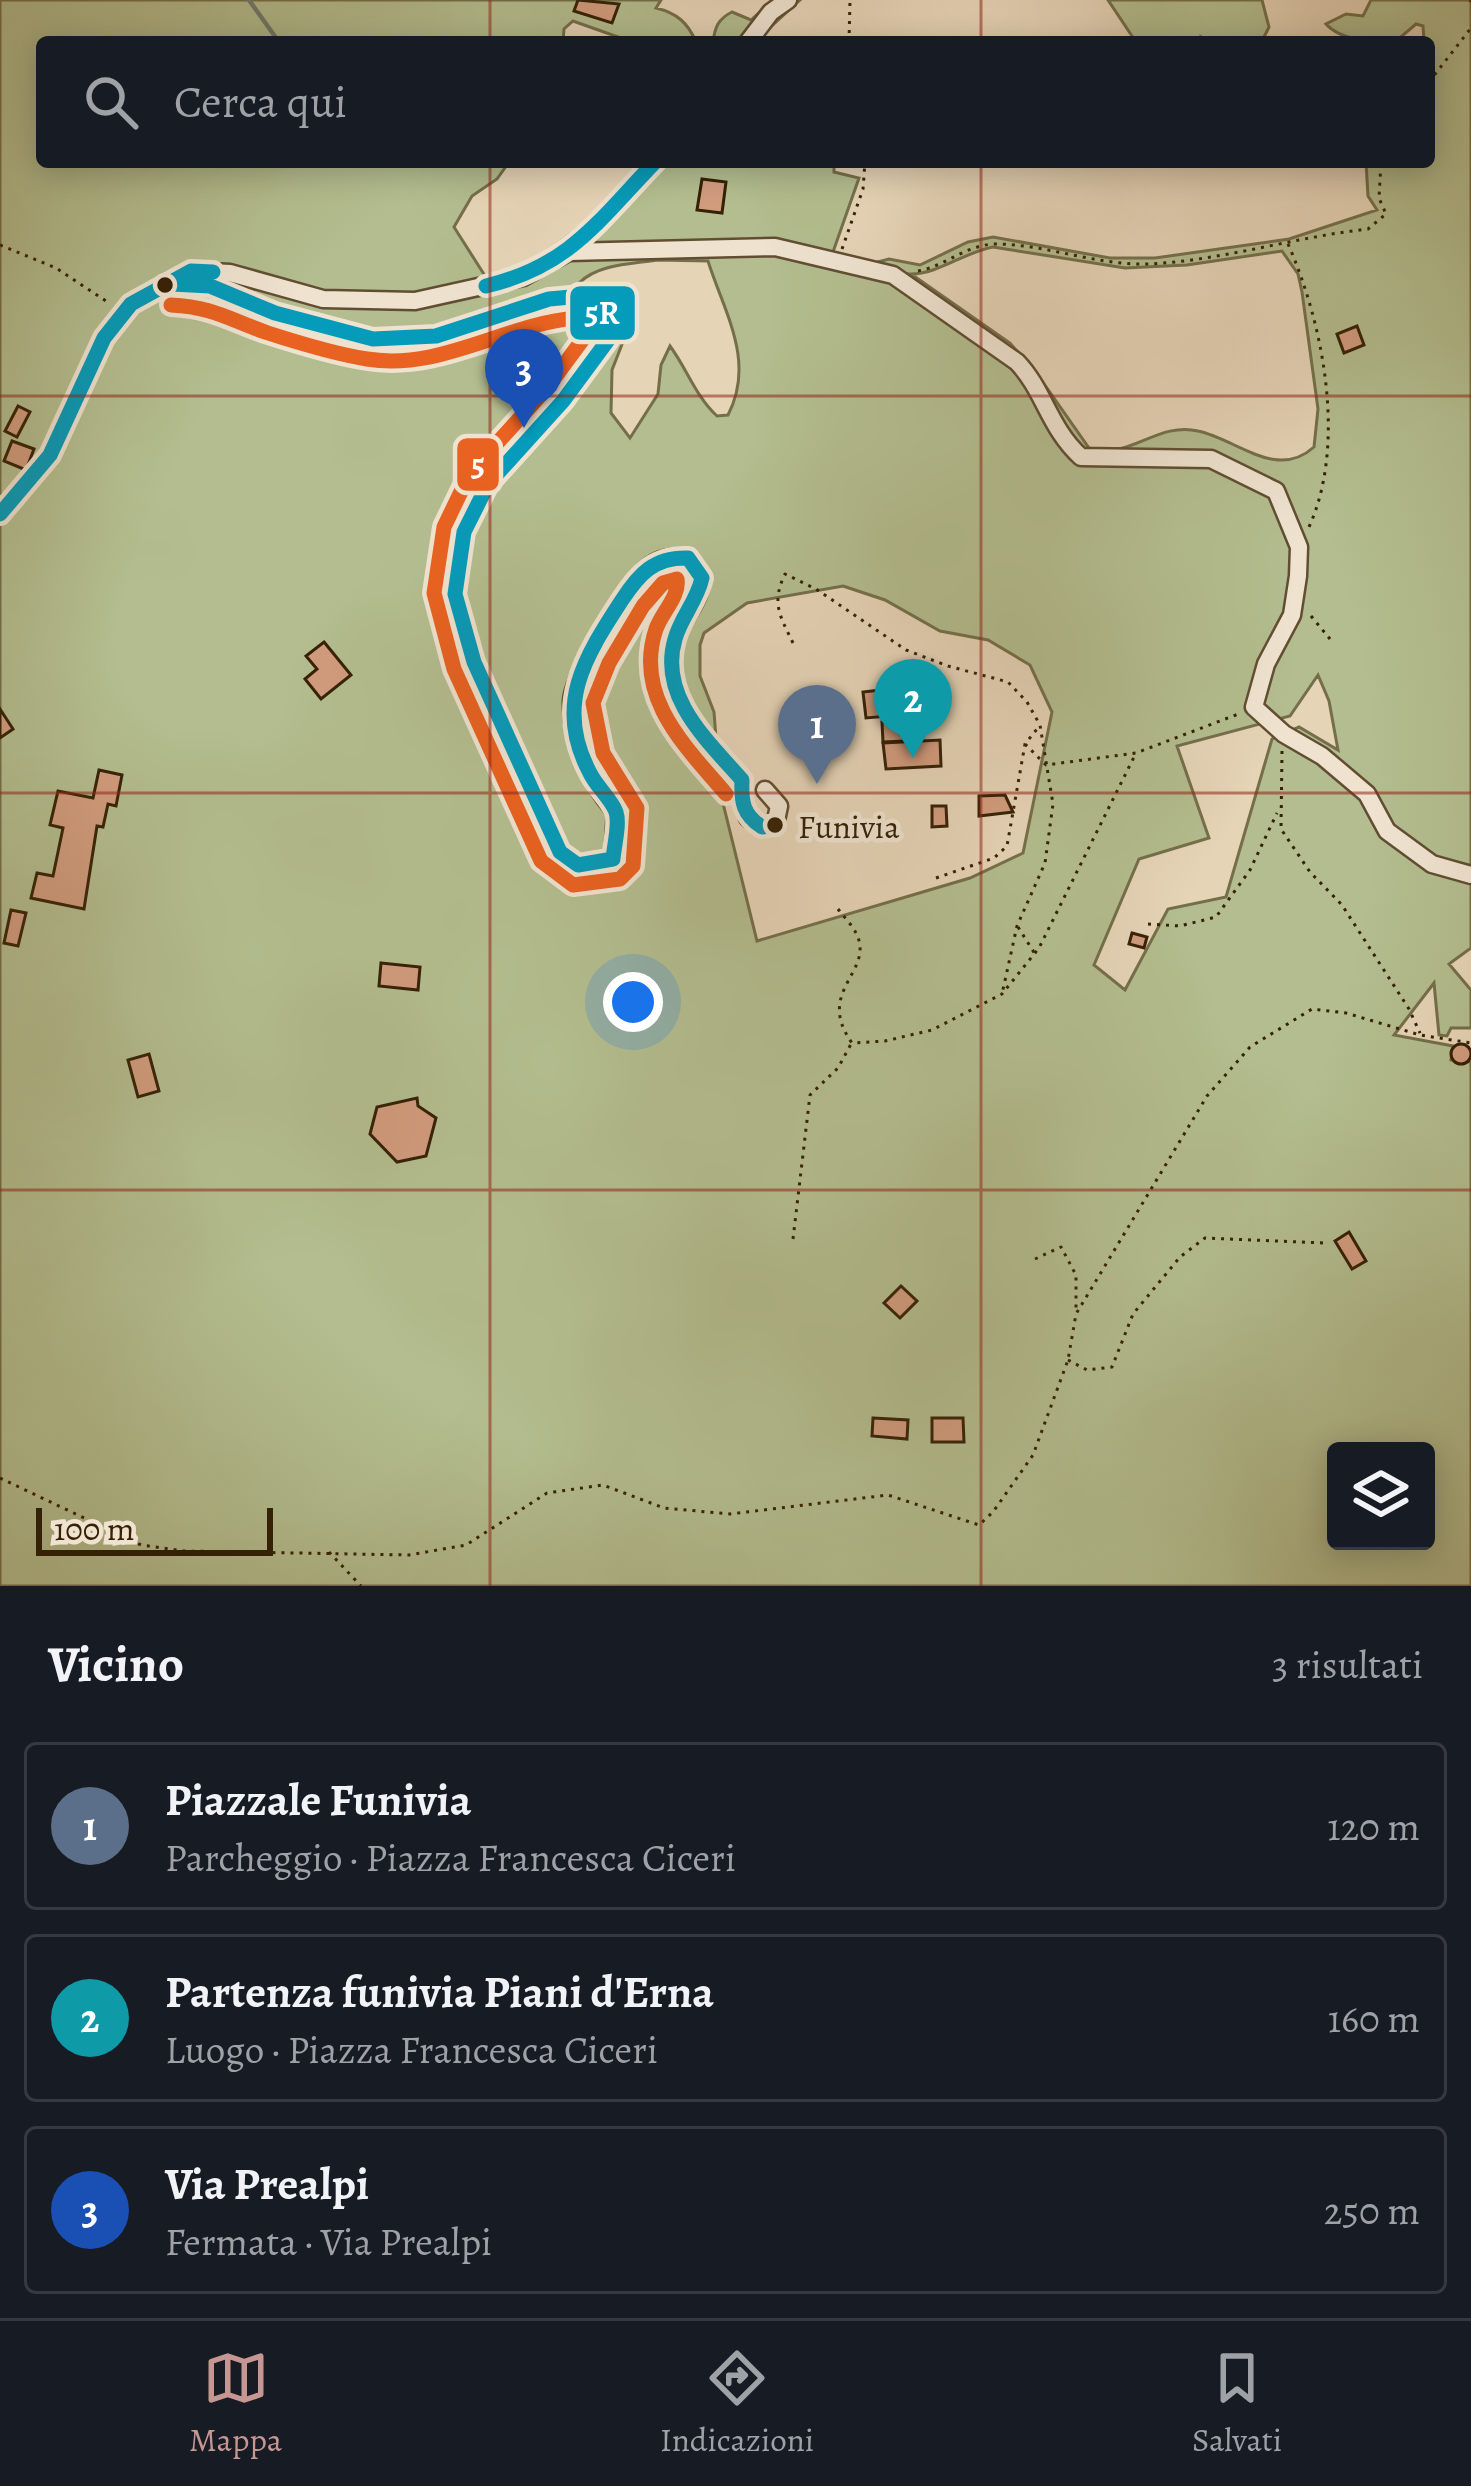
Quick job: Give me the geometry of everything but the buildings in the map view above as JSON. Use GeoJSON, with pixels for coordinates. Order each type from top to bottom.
{"type":"FeatureCollection","features":[{"type":"Feature","properties":{"kind":"street"},"geometry":{"type":"LineString","coordinates":[[753,36],[771,12],[788,0]]}},
{"type":"Feature","properties":{"kind":"street"},"geometry":{"type":"LineString","coordinates":[[0,514],[50,455],[104,338],[127,310],[155,290],[191,271],[230,273],[323,299],[415,301],[524,277],[568,252],[649,168]]}},
{"type":"Feature","properties":{"kind":"street"},"geometry":{"type":"LineString","coordinates":[[568,252],[776,247],[904,280],[1017,362],[1030,376],[1065,442],[1081,457],[1211,459],[1276,491],[1299,547],[1292,614],[1266,664],[1254,707],[1367,794],[1388,830],[1402,842],[1432,864],[1471,875]]}},
{"type":"Feature","properties":{"kind":"street"},"geometry":{"type":"LineString","coordinates":[[172,284],[210,286],[274,313],[373,339],[436,337],[549,299],[582,296],[602,311],[608,340],[563,400],[488,484],[464,532],[455,594],[474,662],[560,852],[578,865],[613,859],[616,812],[592,784],[574,729],[572,694],[581,668],[643,571],[666,556],[688,558],[702,578],[699,602],[676,633],[670,657],[673,690],[681,707],[742,780],[741,797],[748,818],[762,827],[775,825],[782,807],[764,790]]}},
{"type":"Feature","properties":{"kind":"path"},"geometry":{"type":"LineString","coordinates":[[849,36],[850,0]]}},
{"type":"Feature","properties":{"kind":"path"},"geometry":{"type":"LineString","coordinates":[[1435,74],[1471,28]]}},
{"type":"Feature","properties":{"kind":"path"},"geometry":{"type":"LineString","coordinates":[[837,262],[863,189],[865,168]]}},
{"type":"Feature","properties":{"kind":"path"},"geometry":{"type":"LineString","coordinates":[[909,270],[923,271],[969,247],[998,244],[1087,260],[1145,264],[1199,260],[1368,229],[1386,214],[1379,198],[1381,168]]}},
{"type":"Feature","properties":{"kind":"path"},"geometry":{"type":"LineString","coordinates":[[1288,244],[1305,283],[1323,348],[1327,425],[1320,503],[1299,547]]}},
{"type":"Feature","properties":{"kind":"path"},"geometry":{"type":"LineString","coordinates":[[0,245],[56,268],[113,306],[127,310]]}},
{"type":"Feature","properties":{"kind":"path"},"geometry":{"type":"LineString","coordinates":[[794,643],[777,604],[776,592],[785,574],[816,589],[906,650],[948,667],[1008,682],[1028,702],[1040,725],[1053,804],[1045,863],[1018,926],[1002,994]]}},
{"type":"Feature","properties":{"kind":"path"},"geometry":{"type":"LineString","coordinates":[[1294,596],[1330,639]]}},
{"type":"Feature","properties":{"kind":"path"},"geometry":{"type":"LineString","coordinates":[[1046,764],[1136,753],[1254,707]]}},
{"type":"Feature","properties":{"kind":"path"},"geometry":{"type":"LineString","coordinates":[[936,878],[994,858],[1006,846],[1025,744],[1040,725]]}},
{"type":"Feature","properties":{"kind":"path"},"geometry":{"type":"LineString","coordinates":[[1284,734],[1281,830],[1310,872],[1342,905],[1409,1009],[1420,1035]]}},
{"type":"Feature","properties":{"kind":"path"},"geometry":{"type":"LineString","coordinates":[[1025,744],[1046,764]]}},
{"type":"Feature","properties":{"kind":"path"},"geometry":{"type":"LineString","coordinates":[[852,1043],[884,1042],[932,1030],[1002,994],[1034,954],[1136,753]]}},
{"type":"Feature","properties":{"kind":"path"},"geometry":{"type":"LineString","coordinates":[[1148,924],[1180,926],[1216,917],[1250,870],[1279,809]]}},
{"type":"Feature","properties":{"kind":"path"},"geometry":{"type":"LineString","coordinates":[[838,910],[859,937],[859,959],[838,1000],[838,1024],[852,1043]]}},
{"type":"Feature","properties":{"kind":"path"},"geometry":{"type":"LineString","coordinates":[[1018,926],[1034,954]]}},
{"type":"Feature","properties":{"kind":"path"},"geometry":{"type":"LineString","coordinates":[[1076,1314],[1207,1096],[1250,1047],[1312,1010],[1346,1013],[1420,1035],[1469,1042]]}},
{"type":"Feature","properties":{"kind":"path"},"geometry":{"type":"LineString","coordinates":[[793,1239],[810,1095],[838,1068],[852,1043]]}},
{"type":"Feature","properties":{"kind":"path"},"geometry":{"type":"LineString","coordinates":[[1068,1360],[1087,1370],[1112,1367],[1133,1314],[1180,1258],[1205,1238],[1323,1243]]}},
{"type":"Feature","properties":{"kind":"path"},"geometry":{"type":"LineString","coordinates":[[0,1478],[141,1545],[230,1553],[410,1555],[466,1545],[547,1493],[602,1485],[664,1508],[730,1514],[888,1495],[979,1525],[1033,1455],[1068,1360],[1076,1314],[1076,1275],[1061,1246],[1035,1259]]}},
{"type":"Feature","properties":{"kind":"path"},"geometry":{"type":"LineString","coordinates":[[328,1551],[361,1586]]}},
{"type":"Feature","properties":{"kind":"green space"},"geometry":{"type":"Polygon","coordinates":[[[0,0],[661,0],[656,8],[681,20],[693,36],[615,36],[573,21],[563,36],[36,36],[36,168],[505,168],[472,196],[454,227],[487,279],[551,248],[612,197],[637,168],[834,168],[834,172],[859,178],[833,252],[874,263],[889,259],[920,265],[968,242],[993,237],[1110,258],[1155,258],[1289,239],[1377,210],[1368,196],[1366,168],[1435,168],[1435,36],[1424,36],[1423,26],[1416,24],[1402,36],[1347,36],[1326,24],[1346,14],[1363,16],[1371,0],[1471,0],[1471,948],[1449,964],[1471,990],[1471,1028],[1451,1028],[1447,1036],[1439,1035],[1434,983],[1394,1035],[1453,1046],[1451,1060],[1471,1062],[1471,1586],[0,1586],[0,0]],[[993,247],[911,274],[1010,343],[1089,448],[1117,449],[1183,429],[1213,435],[1271,459],[1300,456],[1314,447],[1318,409],[1302,292],[1298,274],[1282,251],[1187,265],[1125,268],[993,247]],[[657,260],[605,268],[579,283],[603,294],[628,329],[612,370],[611,413],[630,438],[658,394],[661,365],[670,346],[703,400],[717,416],[728,415],[736,395],[738,356],[708,261],[657,260]],[[843,586],[747,603],[704,633],[700,676],[714,712],[720,791],[757,941],[970,878],[1023,853],[1052,712],[1030,665],[988,640],[940,631],[885,600],[843,586]],[[1318,675],[1290,716],[1177,746],[1209,838],[1139,859],[1094,965],[1125,990],[1168,909],[1226,897],[1272,739],[1299,727],[1338,750],[1329,701],[1318,675]]]}},
{"type":"Feature","properties":{"kind":"green space"},"geometry":{"type":"Polygon","coordinates":[[[773,0],[800,0],[761,36],[714,36],[718,24],[732,12],[751,20],[773,0]]]}},
{"type":"Feature","properties":{"kind":"green space"},"geometry":{"type":"Polygon","coordinates":[[[1108,0],[1262,0],[1269,27],[1264,36],[1132,36],[1108,0]]]}},
{"type":"Feature","properties":{"kind":"waterway"},"geometry":{"type":"LineString","coordinates":[[249,0],[275,36]]}},
{"type":"Feature","properties":{"kind":"transit line","name":"5R"},"geometry":{"type":"LineString","coordinates":[[486,286],[561,254],[649,168]]}},
{"type":"Feature","properties":{"kind":"transit line","name":"5R"},"geometry":{"type":"LineString","coordinates":[[0,514],[50,455],[104,338],[131,304],[191,271],[213,272]]}},
{"type":"Feature","properties":{"kind":"transit line","name":"5R"},"geometry":{"type":"LineString","coordinates":[[172,284],[210,286],[275,313],[373,339],[436,336],[549,299],[582,296],[602,311],[608,340],[563,401],[488,484],[464,532],[455,594],[474,662],[560,852],[578,865],[613,859],[616,812],[593,778],[574,726],[578,683],[596,642],[635,582],[657,564],[688,558],[702,578],[675,639],[672,660],[680,699],[701,734],[742,780],[747,813],[762,827],[775,825]]}},
{"type":"Feature","properties":{"kind":"transit line","name":"5"},"geometry":{"type":"LineString","coordinates":[[171,305],[210,311],[330,351],[394,361],[447,353],[550,322],[576,318],[583,323],[586,335],[547,388],[470,473],[444,527],[434,593],[454,669],[541,861],[573,885],[620,879],[633,866],[637,808],[603,753],[593,703],[609,663],[643,606],[663,583],[677,579],[651,654],[657,699],[680,739],[726,794]]}},
{"type":"Feature","properties":{"kind":"place","name":"Via Prealpi"},"geometry":{"type":"Point","coordinates":[524,428]}},
{"type":"Feature","properties":{"kind":"place","name":"Partenza funivia Piani d'Erna"},"geometry":{"type":"Point","coordinates":[913,758]}},
{"type":"Feature","properties":{"kind":"place","name":"Piazzale Funivia"},"geometry":{"type":"Point","coordinates":[817,784]}},
{"type":"Feature","properties":{"kind":"place","name":"Funivia"},"geometry":{"type":"Point","coordinates":[775,825]}}]}
